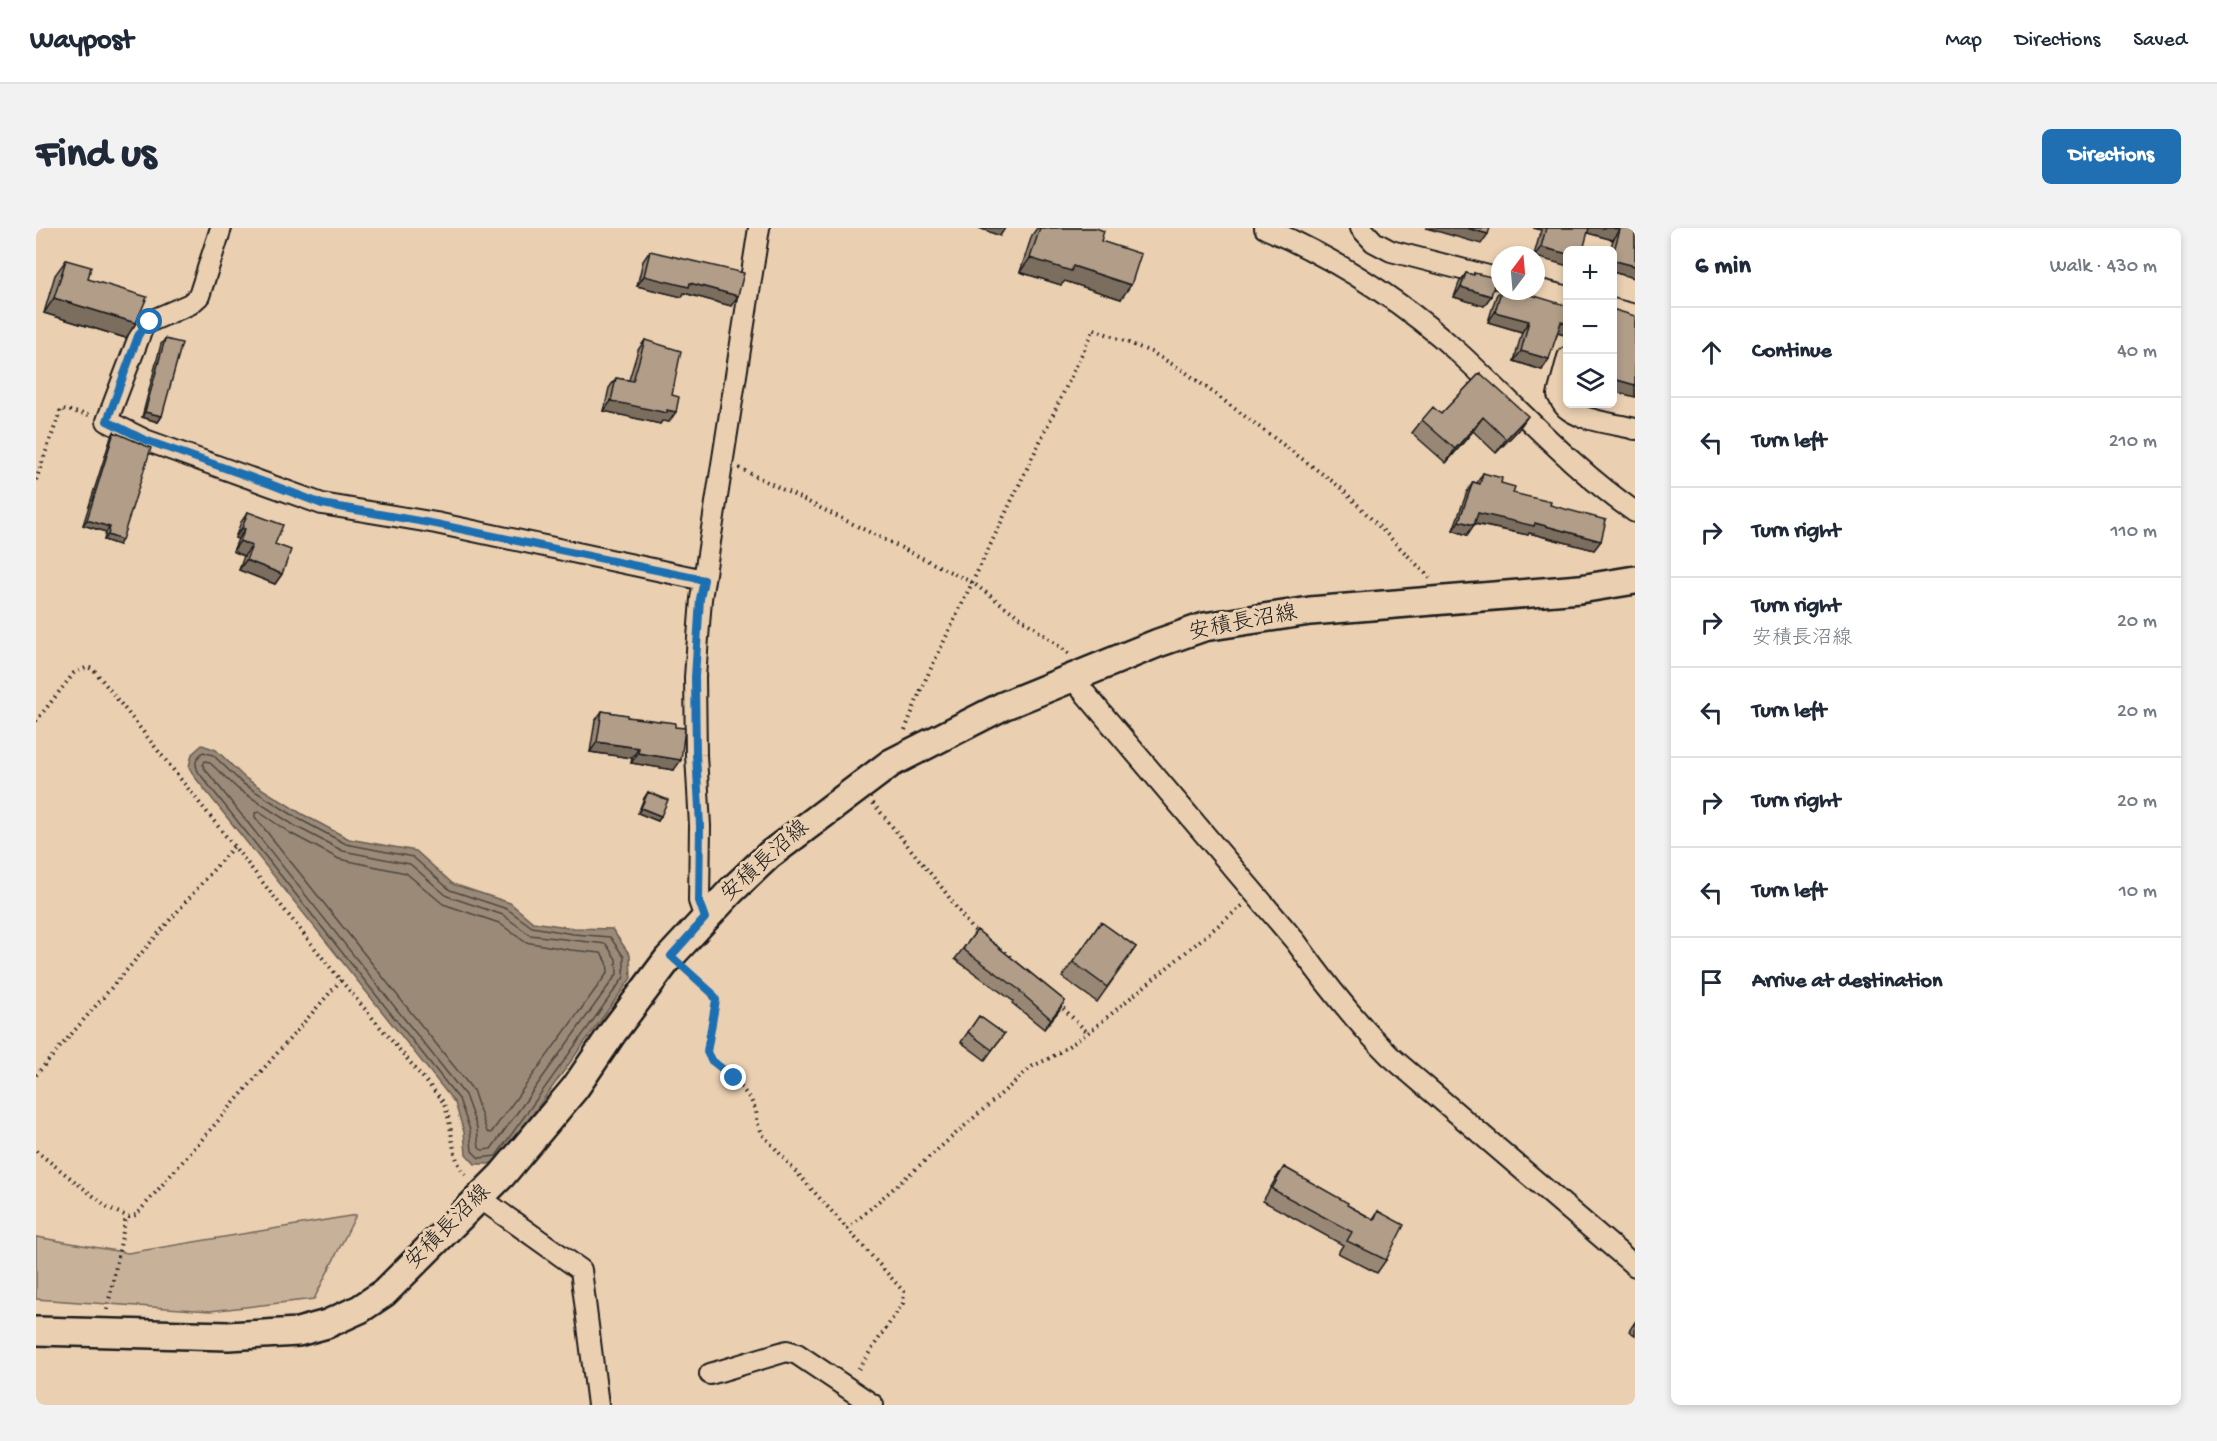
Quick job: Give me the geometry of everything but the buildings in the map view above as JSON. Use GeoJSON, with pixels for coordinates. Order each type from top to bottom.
{"type":"FeatureCollection","features":[{"type":"Feature","properties":{"kind":"main road","name":"安積長沼線"},"geometry":{"type":"LineString","coordinates":[[36,1331],[228,1336],[298,1332],[327,1324],[360,1310],[384,1293],[483,1195],[530,1143],[575,1088],[613,1032],[671,956],[705,918],[769,855],[891,763],[1003,706],[1158,643],[1204,627],[1310,611],[1580,589],[1635,580]]}},
{"type":"Feature","properties":{"kind":"street"},"geometry":{"type":"LineString","coordinates":[[221,228],[199,296],[190,304],[146,323],[142,329],[107,421],[145,440],[322,504],[436,524],[704,580]]}},
{"type":"Feature","properties":{"kind":"street"},"geometry":{"type":"LineString","coordinates":[[705,918],[699,901],[700,826],[696,754],[695,677],[700,599],[759,228]]}},
{"type":"Feature","properties":{"kind":"street"},"geometry":{"type":"LineString","coordinates":[[1265,228],[1320,254],[1419,318],[1459,353],[1527,420],[1593,479],[1635,512]]}},
{"type":"Feature","properties":{"kind":"street"},"geometry":{"type":"LineString","coordinates":[[1361,228],[1374,242],[1391,251],[1491,277]]}},
{"type":"Feature","properties":{"kind":"street"},"geometry":{"type":"LineString","coordinates":[[1545,291],[1563,296]]}},
{"type":"Feature","properties":{"kind":"street"},"geometry":{"type":"LineString","coordinates":[[1617,310],[1635,315]]}},
{"type":"Feature","properties":{"kind":"street"},"geometry":{"type":"LineString","coordinates":[[1563,376],[1558,395],[1563,405]]}},
{"type":"Feature","properties":{"kind":"street"},"geometry":{"type":"LineString","coordinates":[[1567,408],[1578,415],[1635,429]]}},
{"type":"Feature","properties":{"kind":"street"},"geometry":{"type":"LineString","coordinates":[[1081,675],[1360,1025],[1390,1056],[1635,1266]]}},
{"type":"Feature","properties":{"kind":"street"},"geometry":{"type":"LineString","coordinates":[[483,1195],[581,1270],[598,1405]]}},
{"type":"Feature","properties":{"kind":"street"},"geometry":{"type":"LineString","coordinates":[[710,1374],[787,1351],[797,1354],[873,1405]]}},
{"type":"Feature","properties":{"kind":"path"},"geometry":{"type":"LineString","coordinates":[[891,763],[922,687],[1094,329],[1151,352],[1184,372],[1340,487],[1439,587],[1443,601]]}},
{"type":"Feature","properties":{"kind":"path"},"geometry":{"type":"LineString","coordinates":[[36,480],[61,409],[107,421]]}},
{"type":"Feature","properties":{"kind":"path"},"geometry":{"type":"LineString","coordinates":[[722,460],[973,583],[1084,665],[1081,675]]}},
{"type":"Feature","properties":{"kind":"path"},"geometry":{"type":"LineString","coordinates":[[36,721],[74,672],[88,667],[94,670],[341,980],[441,1099],[446,1109],[457,1163],[461,1171],[483,1195]]}},
{"type":"Feature","properties":{"kind":"path"},"geometry":{"type":"LineString","coordinates":[[859,786],[943,889],[971,928],[1005,951],[1014,960]]}},
{"type":"Feature","properties":{"kind":"path"},"geometry":{"type":"LineString","coordinates":[[36,1075],[234,846]]}},
{"type":"Feature","properties":{"kind":"path"},"geometry":{"type":"LineString","coordinates":[[847,1229],[1033,1066],[1052,1057],[1088,1033],[1256,894]]}},
{"type":"Feature","properties":{"kind":"path"},"geometry":{"type":"LineString","coordinates":[[671,956],[712,993],[716,1000],[706,1046],[708,1055],[734,1078],[751,1100],[763,1135],[904,1292],[903,1303],[846,1388]]}},
{"type":"Feature","properties":{"kind":"path"},"geometry":{"type":"LineString","coordinates":[[36,1151],[110,1209],[126,1216],[136,1215],[341,980]]}},
{"type":"Feature","properties":{"kind":"path"},"geometry":{"type":"LineString","coordinates":[[1055,1001],[1088,1033]]}},
{"type":"Feature","properties":{"kind":"path"},"geometry":{"type":"LineString","coordinates":[[105,1333],[126,1216]]}},
{"type":"Feature","properties":{"kind":"shaded area"},"geometry":{"type":"Polygon","coordinates":[[[356,1215],[314,1299],[210,1311],[36,1299],[36,1237],[128,1253],[356,1215]]]}},
{"type":"Feature","properties":{"kind":"water"},"geometry":{"type":"Polygon","coordinates":[[[202,745],[216,750],[245,778],[302,814],[349,839],[416,851],[453,884],[510,903],[533,922],[574,928],[612,929],[630,955],[631,978],[499,1161],[475,1164],[466,1154],[464,1132],[455,1103],[194,776],[189,767],[192,754],[202,745]]]}},
{"type":"Feature","properties":{"kind":"route"},"geometry":{"type":"LineString","coordinates":[[150,322],[146,323],[138,336],[107,421],[145,440],[322,504],[436,524],[704,580],[700,599],[695,677],[700,826],[699,901],[705,918],[671,956],[712,993],[716,1000],[706,1046],[707,1052],[711,1060],[734,1078]]}}]}
